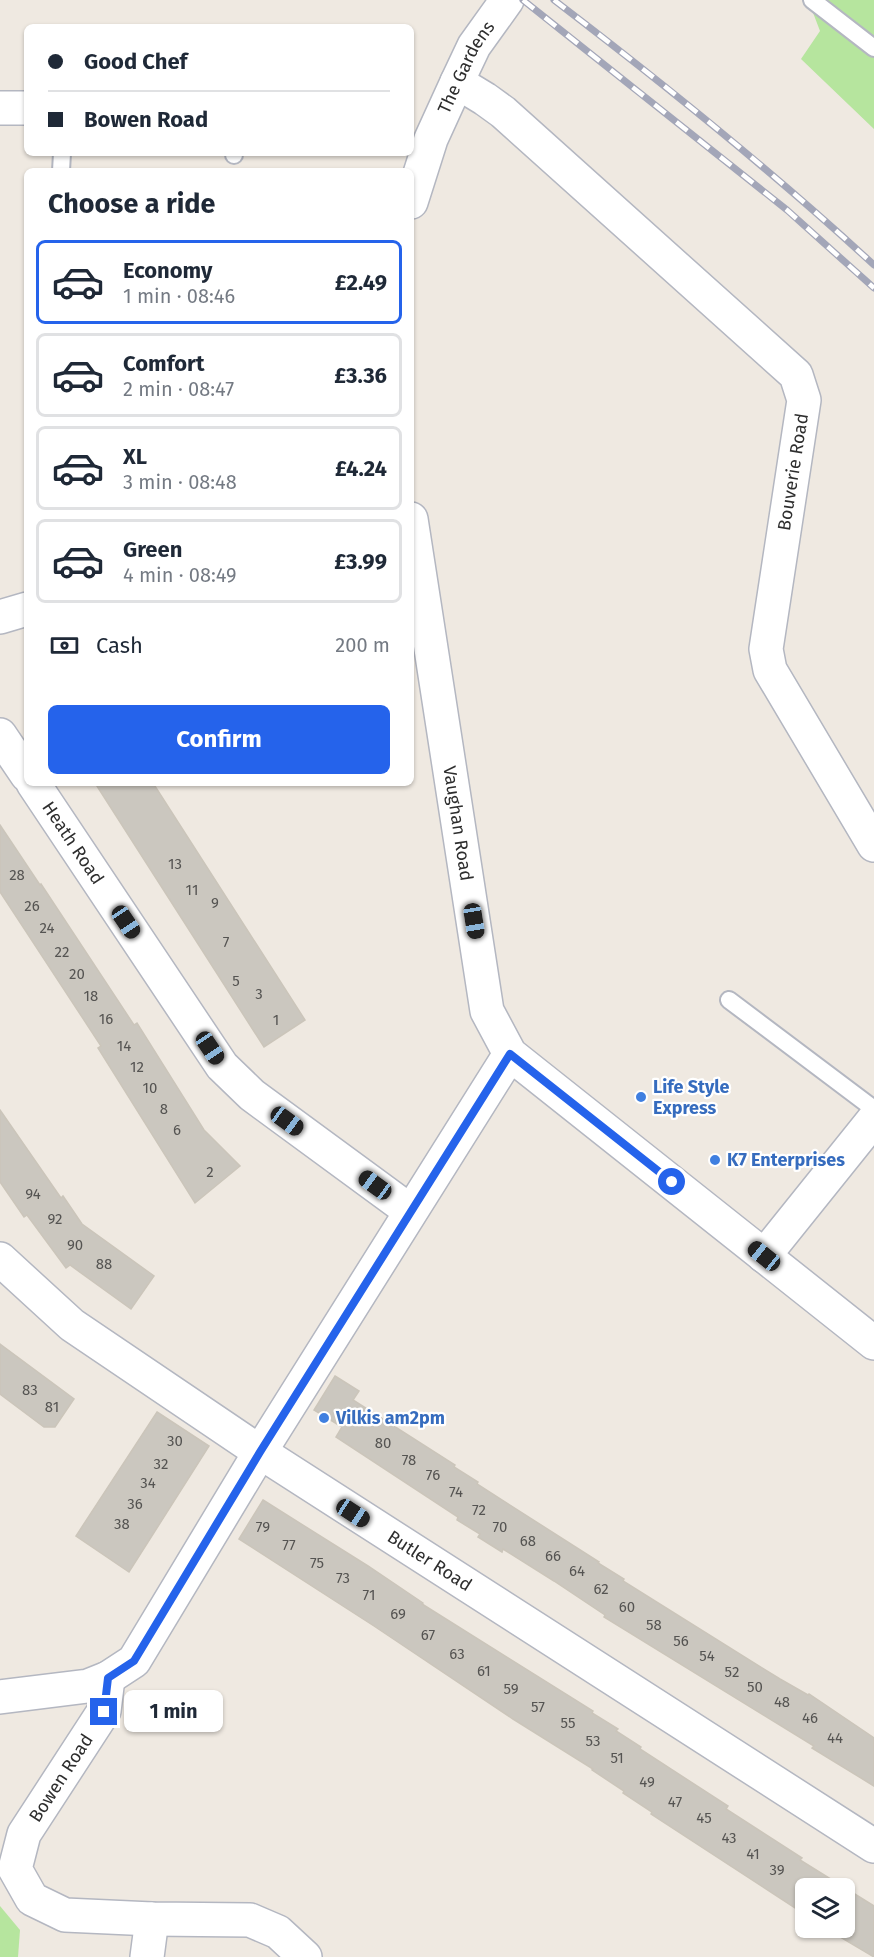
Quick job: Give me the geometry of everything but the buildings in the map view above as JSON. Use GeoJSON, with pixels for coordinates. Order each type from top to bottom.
{"type":"FeatureCollection","features":[{"type":"Feature","properties":{"kind":"street","name":"The Gardens"},"geometry":{"type":"LineString","coordinates":[[421,136],[457,82],[474,46],[507,0]]}},
{"type":"Feature","properties":{"kind":"street","name":"Bouverie Road"},"geometry":{"type":"LineString","coordinates":[[457,82],[503,112],[796,375],[804,400],[766,649],[770,670],[874,845]]}},
{"type":"Feature","properties":{"kind":"street"},"geometry":{"type":"LineString","coordinates":[[0,108],[24,108]]}},
{"type":"Feature","properties":{"kind":"street"},"geometry":{"type":"LineString","coordinates":[[414,182],[421,136]]}},
{"type":"Feature","properties":{"kind":"street","name":"Vaughan Road"},"geometry":{"type":"LineString","coordinates":[[414,547],[488,1011],[510,1054],[874,1342]]}},
{"type":"Feature","properties":{"kind":"street"},"geometry":{"type":"LineString","coordinates":[[0,617],[24,610]]}},
{"type":"Feature","properties":{"kind":"street"},"geometry":{"type":"LineString","coordinates":[[0,735],[24,771]]}},
{"type":"Feature","properties":{"kind":"street","name":"Heath Road"},"geometry":{"type":"LineString","coordinates":[[35,786],[222,1066],[252,1095],[410,1211]]}},
{"type":"Feature","properties":{"kind":"street"},"geometry":{"type":"LineString","coordinates":[[0,1697],[88,1686],[108,1678],[134,1661],[260,1452],[510,1054]]}},
{"type":"Feature","properties":{"kind":"street"},"geometry":{"type":"LineString","coordinates":[[764,1256],[874,1119]]}},
{"type":"Feature","properties":{"kind":"street","name":"Butler Road"},"geometry":{"type":"LineString","coordinates":[[0,1259],[72,1325],[260,1452],[874,1846]]}},
{"type":"Feature","properties":{"kind":"street","name":"Bowen Road"},"geometry":{"type":"LineString","coordinates":[[108,1678],[104,1712],[24,1834],[15,1869],[32,1899],[65,1915],[250,1920],[278,1932],[304,1957]]}},
{"type":"Feature","properties":{"kind":"street"},"geometry":{"type":"LineString","coordinates":[[147,1957],[152,1919]]}},
{"type":"Feature","properties":{"kind":"lane"},"geometry":{"type":"LineString","coordinates":[[812,0],[874,48]]}},
{"type":"Feature","properties":{"kind":"lane"},"geometry":{"type":"LineString","coordinates":[[729,1000],[874,1109]]}},
{"type":"Feature","properties":{"kind":"green space"},"geometry":{"type":"Polygon","coordinates":[[[819,0],[874,0],[874,129],[801,59],[820,31],[812,10],[819,0]]]}},
{"type":"Feature","properties":{"kind":"green space"},"geometry":{"type":"Polygon","coordinates":[[[0,1906],[20,1930],[18,1957],[0,1957],[0,1906]]]}},
{"type":"Feature","properties":{"kind":"railway"},"geometry":{"type":"LineString","coordinates":[[523,0],[787,210],[874,288]]}},
{"type":"Feature","properties":{"kind":"railway"},"geometry":{"type":"LineString","coordinates":[[554,0],[717,129],[874,265]]}},
{"type":"Feature","properties":{"kind":"place","name":"Life Style Express"},"geometry":{"type":"Point","coordinates":[641,1097]}},
{"type":"Feature","properties":{"kind":"place","name":"K7 Enterprises"},"geometry":{"type":"Point","coordinates":[715,1160]}},
{"type":"Feature","properties":{"kind":"place","name":"Vilkis am2pm"},"geometry":{"type":"Point","coordinates":[324,1418]}},
{"type":"Feature","properties":{"kind":"route"},"geometry":{"type":"LineString","coordinates":[[104,1712],[108,1678],[134,1661],[260,1452],[510,1054],[672,1182]]}}]}
